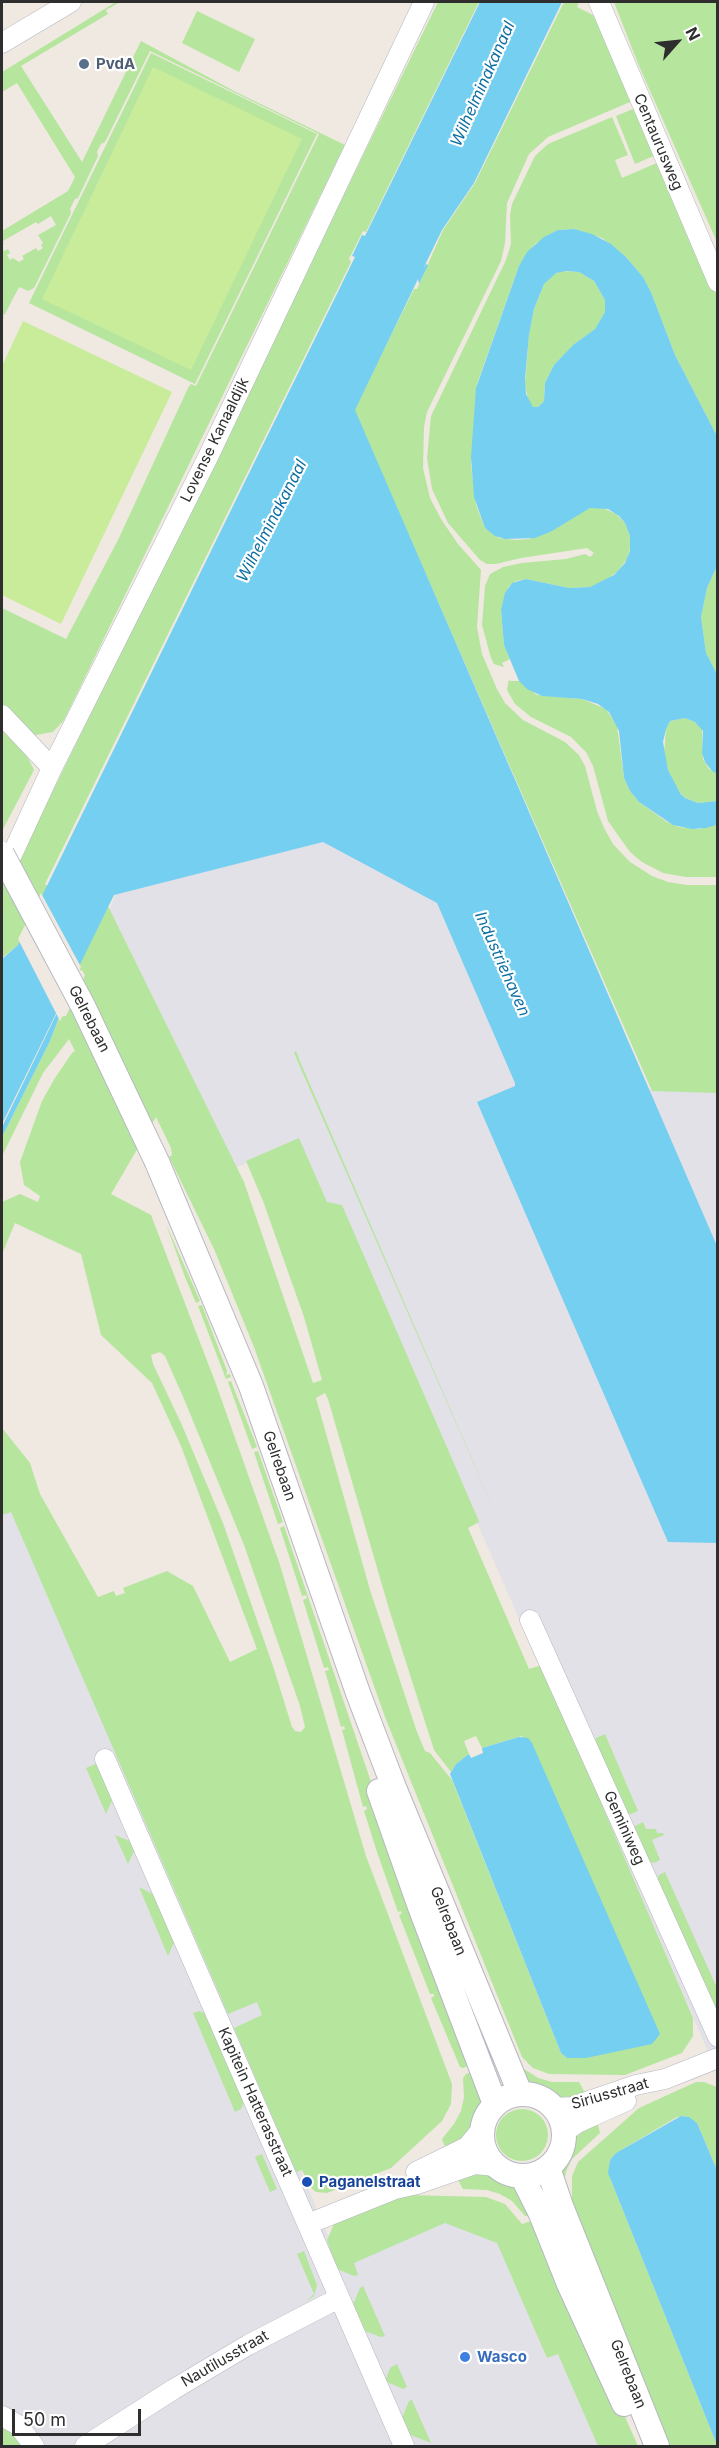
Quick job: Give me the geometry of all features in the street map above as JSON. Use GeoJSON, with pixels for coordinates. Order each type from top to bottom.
{"type":"FeatureCollection","features":[{"type":"Feature","properties":{"kind":"street"},"geometry":{"type":"LineString","coordinates":[[2,42],[71,2]]}},
{"type":"Feature","properties":{"kind":"street","name":"Lovense Kanaaldijk"},"geometry":{"type":"LineString","coordinates":[[2,876],[52,768],[213,447],[424,2]]}},
{"type":"Feature","properties":{"kind":"street","name":"Centaurusweg"},"geometry":{"type":"LineString","coordinates":[[599,2],[717,282]]}},
{"type":"Feature","properties":{"kind":"street"},"geometry":{"type":"LineString","coordinates":[[2,715],[52,768]]}},
{"type":"Feature","properties":{"kind":"street","name":"Gelrebaan"},"geometry":{"type":"LineString","coordinates":[[2,855],[83,1006],[251,1386],[358,1693],[393,1785],[520,2093]]}},
{"type":"Feature","properties":{"kind":"street","name":"Gelrebaan"},"geometry":{"type":"LineString","coordinates":[[2,876],[154,1167],[259,1439],[416,1897],[495,2104]]}},
{"type":"Feature","properties":{"kind":"street","name":"Geminiweg"},"geometry":{"type":"LineString","coordinates":[[530,1620],[717,2037]]}},
{"type":"Feature","properties":{"kind":"street","name":"Kapitein Hatterasstraat"},"geometry":{"type":"LineString","coordinates":[[105,1759],[404,2446]]}},
{"type":"Feature","properties":{"kind":"street","name":"Siriusstraat"},"geometry":{"type":"LineString","coordinates":[[564,2132],[579,2122],[640,2094],[665,2079],[717,2058]]}},
{"type":"Feature","properties":{"kind":"street","name":"Siriusstraat"},"geometry":{"type":"LineString","coordinates":[[555,2108],[572,2107],[636,2085],[665,2079]]}},
{"type":"Feature","properties":{"kind":"street"},"geometry":{"type":"LineString","coordinates":[[308,2224],[395,2189],[475,2164],[495,2166],[512,2175],[536,2174],[548,2168],[557,2158],[563,2146],[564,2132],[555,2108],[533,2094],[520,2093],[506,2097],[495,2104],[483,2120],[481,2130],[484,2150],[495,2166]]}},
{"type":"Feature","properties":{"kind":"street"},"geometry":{"type":"LineString","coordinates":[[395,2189],[412,2174],[467,2147],[481,2130]]}},
{"type":"Feature","properties":{"kind":"street","name":"Gelrebaan"},"geometry":{"type":"LineString","coordinates":[[548,2168],[657,2446]]}},
{"type":"Feature","properties":{"kind":"street","name":"Gelrebaan"},"geometry":{"type":"LineString","coordinates":[[522,2176],[643,2446]]}},
{"type":"Feature","properties":{"kind":"street","name":"Nautilusstraat"},"geometry":{"type":"LineString","coordinates":[[85,2446],[174,2388],[248,2345],[339,2298]]}},
{"type":"Feature","properties":{"kind":"street"},"geometry":{"type":"LineString","coordinates":[[2,2416],[18,2426],[34,2446]]}},
{"type":"Feature","properties":{"kind":"shaded area"},"geometry":{"type":"Polygon","coordinates":[[[341,819],[453,893],[717,1532],[717,2072],[340,1209],[325,1206],[297,1141],[233,1169],[109,911],[116,893],[341,819]]]}},
{"type":"Feature","properties":{"kind":"shaded area"},"geometry":{"type":"Polygon","coordinates":[[[638,1089],[717,1091],[717,1276],[638,1089]]]}},
{"type":"Feature","properties":{"kind":"shaded area"},"geometry":{"type":"Polygon","coordinates":[[[12,1508],[265,2016],[243,2033],[337,2257],[445,2219],[498,2240],[560,2349],[602,2446],[2,2446],[2,1512],[12,1508]]]}},
{"type":"Feature","properties":{"kind":"green space"},"geometry":{"type":"Polygon","coordinates":[[[116,2],[120,2],[106,10],[108,14],[21,66],[82,162],[141,41],[236,92],[345,145],[64,720],[53,732],[36,735],[31,735],[2,709],[2,608],[66,639],[118,540],[188,388],[191,384],[196,386],[319,134],[150,51],[105,142],[101,144],[97,152],[98,156],[78,198],[75,199],[70,209],[71,213],[34,288],[28,291],[19,287],[2,316],[2,247],[4,251],[8,249],[10,253],[7,255],[10,260],[13,258],[19,262],[24,259],[22,256],[36,248],[38,251],[43,248],[38,235],[56,225],[51,216],[3,241],[2,246],[2,231],[68,191],[75,177],[17,83],[2,92],[2,72],[116,2]]]}},
{"type":"Feature","properties":{"kind":"green space"},"geometry":{"type":"Polygon","coordinates":[[[438,2],[479,2],[366,232],[363,231],[349,259],[351,262],[45,884],[48,886],[18,945],[2,958],[2,887],[22,847],[25,848],[438,2]]]}},
{"type":"Feature","properties":{"kind":"green space"},"geometry":{"type":"Polygon","coordinates":[[[564,2],[579,2],[577,7],[595,16],[631,97],[630,102],[548,137],[529,154],[507,203],[505,243],[501,261],[427,412],[424,427],[423,468],[430,498],[441,519],[458,544],[481,570],[477,627],[482,654],[505,703],[523,720],[565,742],[579,755],[585,766],[604,828],[613,844],[630,862],[652,876],[668,882],[687,885],[717,885],[717,1093],[652,1091],[354,410],[414,289],[417,289],[443,230],[475,183],[564,2]]]}},
{"type":"Feature","properties":{"kind":"green space"},"geometry":{"type":"Polygon","coordinates":[[[614,2],[717,2],[717,242],[639,66],[614,2]]]}},
{"type":"Feature","properties":{"kind":"green space"},"geometry":{"type":"Polygon","coordinates":[[[197,11],[255,39],[239,72],[182,43],[197,11]]]}},
{"type":"Feature","properties":{"kind":"green space"},"geometry":{"type":"Polygon","coordinates":[[[151,53],[317,134],[195,384],[29,303],[151,53]]]}},
{"type":"Feature","properties":{"kind":"green space"},"geometry":{"type":"Polygon","coordinates":[[[153,67],[302,139],[191,370],[42,299],[153,67]]]}},
{"type":"Feature","properties":{"kind":"green space"},"geometry":{"type":"Polygon","coordinates":[[[636,109],[656,155],[635,164],[616,116],[636,109]]]}},
{"type":"Feature","properties":{"kind":"green space"},"geometry":{"type":"Polygon","coordinates":[[[612,117],[628,155],[615,160],[622,178],[659,162],[717,296],[717,436],[675,355],[651,292],[643,277],[626,257],[602,238],[574,229],[558,230],[535,244],[519,266],[477,384],[471,465],[476,505],[485,528],[499,538],[515,540],[529,539],[590,508],[603,508],[616,514],[625,523],[631,546],[627,559],[618,571],[605,581],[590,587],[569,588],[526,579],[516,581],[509,586],[501,610],[504,645],[510,659],[502,663],[504,667],[494,664],[482,625],[485,586],[490,574],[503,567],[522,563],[566,559],[585,554],[590,557],[594,553],[587,548],[496,564],[487,564],[480,560],[448,523],[432,489],[427,458],[431,416],[506,260],[511,244],[512,204],[535,156],[548,144],[612,117]]]}},
{"type":"Feature","properties":{"kind":"green space"},"geometry":{"type":"Polygon","coordinates":[[[561,271],[579,272],[594,281],[605,300],[605,312],[595,329],[573,345],[554,365],[545,383],[544,401],[538,407],[533,407],[528,400],[525,384],[529,335],[534,309],[544,284],[552,275],[561,271]]]}},
{"type":"Feature","properties":{"kind":"green space"},"geometry":{"type":"Polygon","coordinates":[[[23,321],[172,392],[61,624],[2,595],[2,366],[23,321]]]}},
{"type":"Feature","properties":{"kind":"green space"},"geometry":{"type":"Polygon","coordinates":[[[717,566],[717,674],[706,653],[701,617],[707,588],[717,566]]]}},
{"type":"Feature","properties":{"kind":"green space"},"geometry":{"type":"Polygon","coordinates":[[[509,679],[519,681],[537,695],[582,699],[606,709],[617,726],[624,778],[630,791],[639,802],[667,822],[679,827],[699,829],[717,825],[717,877],[686,877],[663,873],[642,862],[630,852],[608,821],[593,766],[586,752],[571,737],[531,717],[515,704],[507,690],[509,679]]]}},
{"type":"Feature","properties":{"kind":"green space"},"geometry":{"type":"Polygon","coordinates":[[[685,718],[695,722],[702,729],[703,759],[709,769],[717,774],[717,801],[698,803],[685,798],[676,788],[668,770],[664,754],[666,729],[670,721],[685,718]]]}},
{"type":"Feature","properties":{"kind":"green space"},"geometry":{"type":"Polygon","coordinates":[[[2,728],[27,756],[34,770],[2,831],[2,728]]]}},
{"type":"Feature","properties":{"kind":"green space"},"geometry":{"type":"Polygon","coordinates":[[[108,906],[244,1182],[313,1383],[322,1380],[304,1317],[263,1201],[246,1161],[299,1138],[327,1202],[342,1205],[478,1519],[479,1522],[468,1528],[529,1669],[542,1665],[693,2018],[693,2036],[682,2053],[625,2075],[549,2074],[533,2068],[522,2057],[385,1717],[254,1347],[214,1249],[169,1157],[172,1155],[171,1148],[156,1117],[111,1194],[151,1215],[216,1384],[280,1565],[366,1856],[452,2084],[451,2104],[442,2121],[391,2168],[327,2193],[316,2192],[310,2187],[302,2170],[296,2172],[234,2028],[262,2015],[257,2002],[228,2014],[11,1512],[2,1515],[2,1428],[30,1463],[40,1494],[98,1597],[114,1591],[116,1596],[125,1593],[123,1588],[167,1571],[193,1586],[230,1662],[257,1649],[181,1446],[152,1383],[101,1335],[81,1254],[15,1223],[2,1254],[2,1202],[20,1194],[38,1202],[40,1196],[24,1185],[20,1162],[42,1101],[55,1078],[75,1051],[69,1039],[43,1073],[2,1156],[2,1137],[50,1041],[59,1017],[66,1016],[83,980],[85,975],[82,970],[76,971],[108,906]],[[160,1352],[151,1355],[153,1364],[181,1423],[223,1523],[292,1727],[295,1731],[301,1732],[305,1727],[300,1706],[244,1545],[184,1399],[165,1356],[160,1352]],[[325,1393],[316,1398],[370,1590],[417,1732],[425,1751],[430,1753],[452,1780],[561,2053],[567,2058],[586,2058],[659,2035],[522,1736],[482,1748],[476,1736],[464,1741],[469,1754],[456,1764],[451,1772],[434,1750],[389,1609],[325,1393]]]}},
{"type":"Feature","properties":{"kind":"green space"},"geometry":{"type":"Polygon","coordinates":[[[296,1051],[299,1059],[504,1533],[294,1053],[296,1051]]]}},
{"type":"Feature","properties":{"kind":"green space"},"geometry":{"type":"Polygon","coordinates":[[[166,1224],[200,1301],[196,1303],[185,1277],[166,1224]]]}},
{"type":"Feature","properties":{"kind":"green space"},"geometry":{"type":"Polygon","coordinates":[[[202,1305],[227,1371],[226,1375],[230,1374],[231,1377],[226,1379],[198,1306],[202,1305]]]}},
{"type":"Feature","properties":{"kind":"green space"},"geometry":{"type":"Polygon","coordinates":[[[231,1381],[257,1447],[252,1449],[228,1382],[231,1381]]]}},
{"type":"Feature","properties":{"kind":"green space"},"geometry":{"type":"Polygon","coordinates":[[[258,1451],[283,1522],[278,1524],[254,1452],[258,1451]]]}},
{"type":"Feature","properties":{"kind":"green space"},"geometry":{"type":"Polygon","coordinates":[[[284,1526],[402,1873],[475,2063],[463,2068],[460,2067],[431,1998],[434,1994],[430,1994],[399,1915],[402,1913],[398,1912],[377,1852],[364,1811],[367,1809],[366,1806],[363,1807],[342,1730],[345,1729],[344,1726],[341,1727],[325,1671],[329,1670],[328,1667],[324,1668],[303,1600],[307,1598],[306,1595],[302,1596],[280,1528],[284,1526]]]}},
{"type":"Feature","properties":{"kind":"green space"},"geometry":{"type":"Polygon","coordinates":[[[605,1734],[638,1811],[631,1814],[628,1814],[595,1744],[596,1738],[605,1734]]]}},
{"type":"Feature","properties":{"kind":"green space"},"geometry":{"type":"Polygon","coordinates":[[[98,1763],[113,1798],[106,1814],[86,1768],[98,1763]]]}},
{"type":"Feature","properties":{"kind":"green space"},"geometry":{"type":"Polygon","coordinates":[[[643,1822],[646,1829],[656,1829],[657,1833],[664,1835],[652,1840],[660,1860],[654,1863],[647,1861],[633,1827],[643,1822]]]}},
{"type":"Feature","properties":{"kind":"green space"},"geometry":{"type":"Polygon","coordinates":[[[115,1835],[132,1842],[135,1849],[128,1864],[115,1835]]]}},
{"type":"Feature","properties":{"kind":"green space"},"geometry":{"type":"Polygon","coordinates":[[[665,1872],[717,1988],[717,2021],[656,1881],[659,1875],[665,1872]]]}},
{"type":"Feature","properties":{"kind":"green space"},"geometry":{"type":"Polygon","coordinates":[[[139,1887],[155,1895],[175,1940],[168,1956],[139,1887]]]}},
{"type":"Feature","properties":{"kind":"green space"},"geometry":{"type":"Polygon","coordinates":[[[199,2011],[207,2014],[245,2101],[241,2109],[235,2112],[193,2013],[199,2011]]]}},
{"type":"Feature","properties":{"kind":"green space"},"geometry":{"type":"Polygon","coordinates":[[[521,2067],[538,2078],[552,2082],[579,2082],[586,2095],[573,2098],[558,2097],[525,2081],[521,2067]]]}},
{"type":"Feature","properties":{"kind":"green space"},"geometry":{"type":"Polygon","coordinates":[[[478,2069],[482,2101],[469,2131],[462,2140],[446,2150],[442,2139],[461,2111],[464,2097],[463,2078],[466,2074],[478,2069]]]}},
{"type":"Feature","properties":{"kind":"green space"},"geometry":{"type":"Polygon","coordinates":[[[696,2082],[704,2082],[717,2087],[717,2170],[697,2123],[685,2116],[677,2117],[616,2153],[610,2160],[609,2167],[610,2178],[717,2445],[663,2446],[567,2207],[572,2198],[572,2176],[578,2162],[639,2108],[696,2082]]]}},
{"type":"Feature","properties":{"kind":"green space"},"geometry":{"type":"Polygon","coordinates":[[[517,2109],[527,2109],[541,2116],[548,2135],[541,2154],[527,2161],[517,2161],[507,2157],[500,2150],[496,2140],[496,2130],[500,2120],[507,2113],[517,2109]]]}},
{"type":"Feature","properties":{"kind":"green space"},"geometry":{"type":"Polygon","coordinates":[[[597,2121],[600,2133],[572,2159],[564,2180],[560,2171],[576,2137],[597,2121]]]}},
{"type":"Feature","properties":{"kind":"green space"},"geometry":{"type":"Polygon","coordinates":[[[262,2154],[277,2189],[270,2192],[255,2157],[262,2154]]]}},
{"type":"Feature","properties":{"kind":"green space"},"geometry":{"type":"Polygon","coordinates":[[[485,2173],[518,2189],[529,2216],[525,2216],[512,2201],[500,2194],[487,2190],[463,2189],[456,2176],[485,2173]]]}},
{"type":"Feature","properties":{"kind":"green space"},"geometry":{"type":"Polygon","coordinates":[[[407,2195],[486,2197],[505,2204],[522,2224],[537,2219],[638,2446],[598,2446],[558,2354],[547,2358],[497,2243],[445,2223],[354,2263],[358,2275],[354,2276],[337,2269],[327,2240],[334,2224],[407,2195]]]}},
{"type":"Feature","properties":{"kind":"green space"},"geometry":{"type":"Polygon","coordinates":[[[304,2251],[317,2285],[314,2296],[305,2302],[314,2294],[297,2254],[304,2251]]]}},
{"type":"Feature","properties":{"kind":"green space"},"geometry":{"type":"Polygon","coordinates":[[[363,2286],[385,2336],[381,2337],[362,2330],[352,2307],[363,2286]]]}},
{"type":"Feature","properties":{"kind":"green space"},"geometry":{"type":"Polygon","coordinates":[[[397,2364],[407,2387],[403,2389],[385,2381],[390,2368],[397,2364]]]}},
{"type":"Feature","properties":{"kind":"green space"},"geometry":{"type":"Polygon","coordinates":[[[412,2400],[431,2443],[408,2434],[401,2420],[409,2401],[412,2400]]]}},
{"type":"Feature","properties":{"kind":"green space"},"geometry":{"type":"Polygon","coordinates":[[[2,2423],[12,2428],[25,2446],[2,2446],[2,2423]]]}},
{"type":"Feature","properties":{"kind":"water"},"geometry":{"type":"Polygon","coordinates":[[[480,2],[562,2],[474,183],[442,230],[423,269],[426,264],[428,265],[419,284],[418,279],[355,410],[717,1246],[717,1543],[668,1542],[477,1102],[515,1086],[515,1083],[437,903],[323,842],[114,895],[2,1124],[2,959],[18,945],[355,257],[352,256],[362,235],[365,236],[480,2]]]}},
{"type":"Feature","properties":{"kind":"water"},"geometry":{"type":"Polygon","coordinates":[[[574,229],[592,234],[611,244],[643,277],[675,355],[717,436],[717,566],[707,588],[701,617],[706,653],[717,674],[717,774],[705,762],[702,753],[703,731],[695,722],[685,718],[670,721],[663,742],[668,770],[680,793],[685,798],[698,803],[717,801],[717,825],[706,828],[692,829],[673,825],[639,802],[630,791],[624,778],[619,731],[609,712],[598,704],[582,699],[542,696],[527,689],[519,681],[504,645],[501,610],[505,593],[512,583],[526,579],[569,588],[590,587],[614,575],[625,563],[630,551],[630,536],[625,523],[608,509],[590,508],[552,531],[535,538],[505,539],[495,536],[485,528],[474,497],[471,457],[476,388],[519,266],[527,252],[544,237],[558,230],[574,229]],[[579,272],[556,273],[544,284],[534,309],[525,379],[526,394],[533,407],[538,407],[544,401],[545,383],[554,365],[573,345],[595,329],[605,312],[605,300],[594,281],[579,272]]]}},
{"type":"Feature","properties":{"kind":"water"},"geometry":{"type":"Polygon","coordinates":[[[57,1013],[59,1017],[50,1041],[2,1137],[2,1127],[57,1013]]]}},
{"type":"Feature","properties":{"kind":"water"},"geometry":{"type":"Polygon","coordinates":[[[519,1737],[528,1738],[532,1743],[660,2034],[652,2044],[586,2058],[567,2058],[561,2053],[450,1774],[456,1764],[469,1754],[471,1758],[483,1753],[482,1748],[519,1737]]]}},
{"type":"Feature","properties":{"kind":"water"},"geometry":{"type":"Polygon","coordinates":[[[681,2116],[689,2117],[697,2123],[717,2170],[717,2445],[608,2173],[610,2160],[616,2153],[681,2116]]]}},
{"type":"Feature","properties":{"kind":"pier"},"geometry":{"type":"Polygon","coordinates":[[[41,893],[81,967],[59,1012],[62,1017],[60,1021],[18,939],[41,893]]]}},
{"type":"Feature","properties":{"kind":"place","name":"PvdA"},"geometry":{"type":"Point","coordinates":[84,64]}},
{"type":"Feature","properties":{"kind":"place","name":"Paganelstraat"},"geometry":{"type":"Point","coordinates":[307,2182]}},
{"type":"Feature","properties":{"kind":"place","name":"Wasco"},"geometry":{"type":"Point","coordinates":[465,2357]}},
{"type":"Feature","properties":{"kind":"water label","name":"Wilhelminakanaal"},"geometry":{"type":"Point","coordinates":[483,84]}},
{"type":"Feature","properties":{"kind":"water label","name":"Wilhelminakanaal"},"geometry":{"type":"Point","coordinates":[272,521]}},
{"type":"Feature","properties":{"kind":"water label","name":"Industriehaven"},"geometry":{"type":"Point","coordinates":[502,964]}}]}
